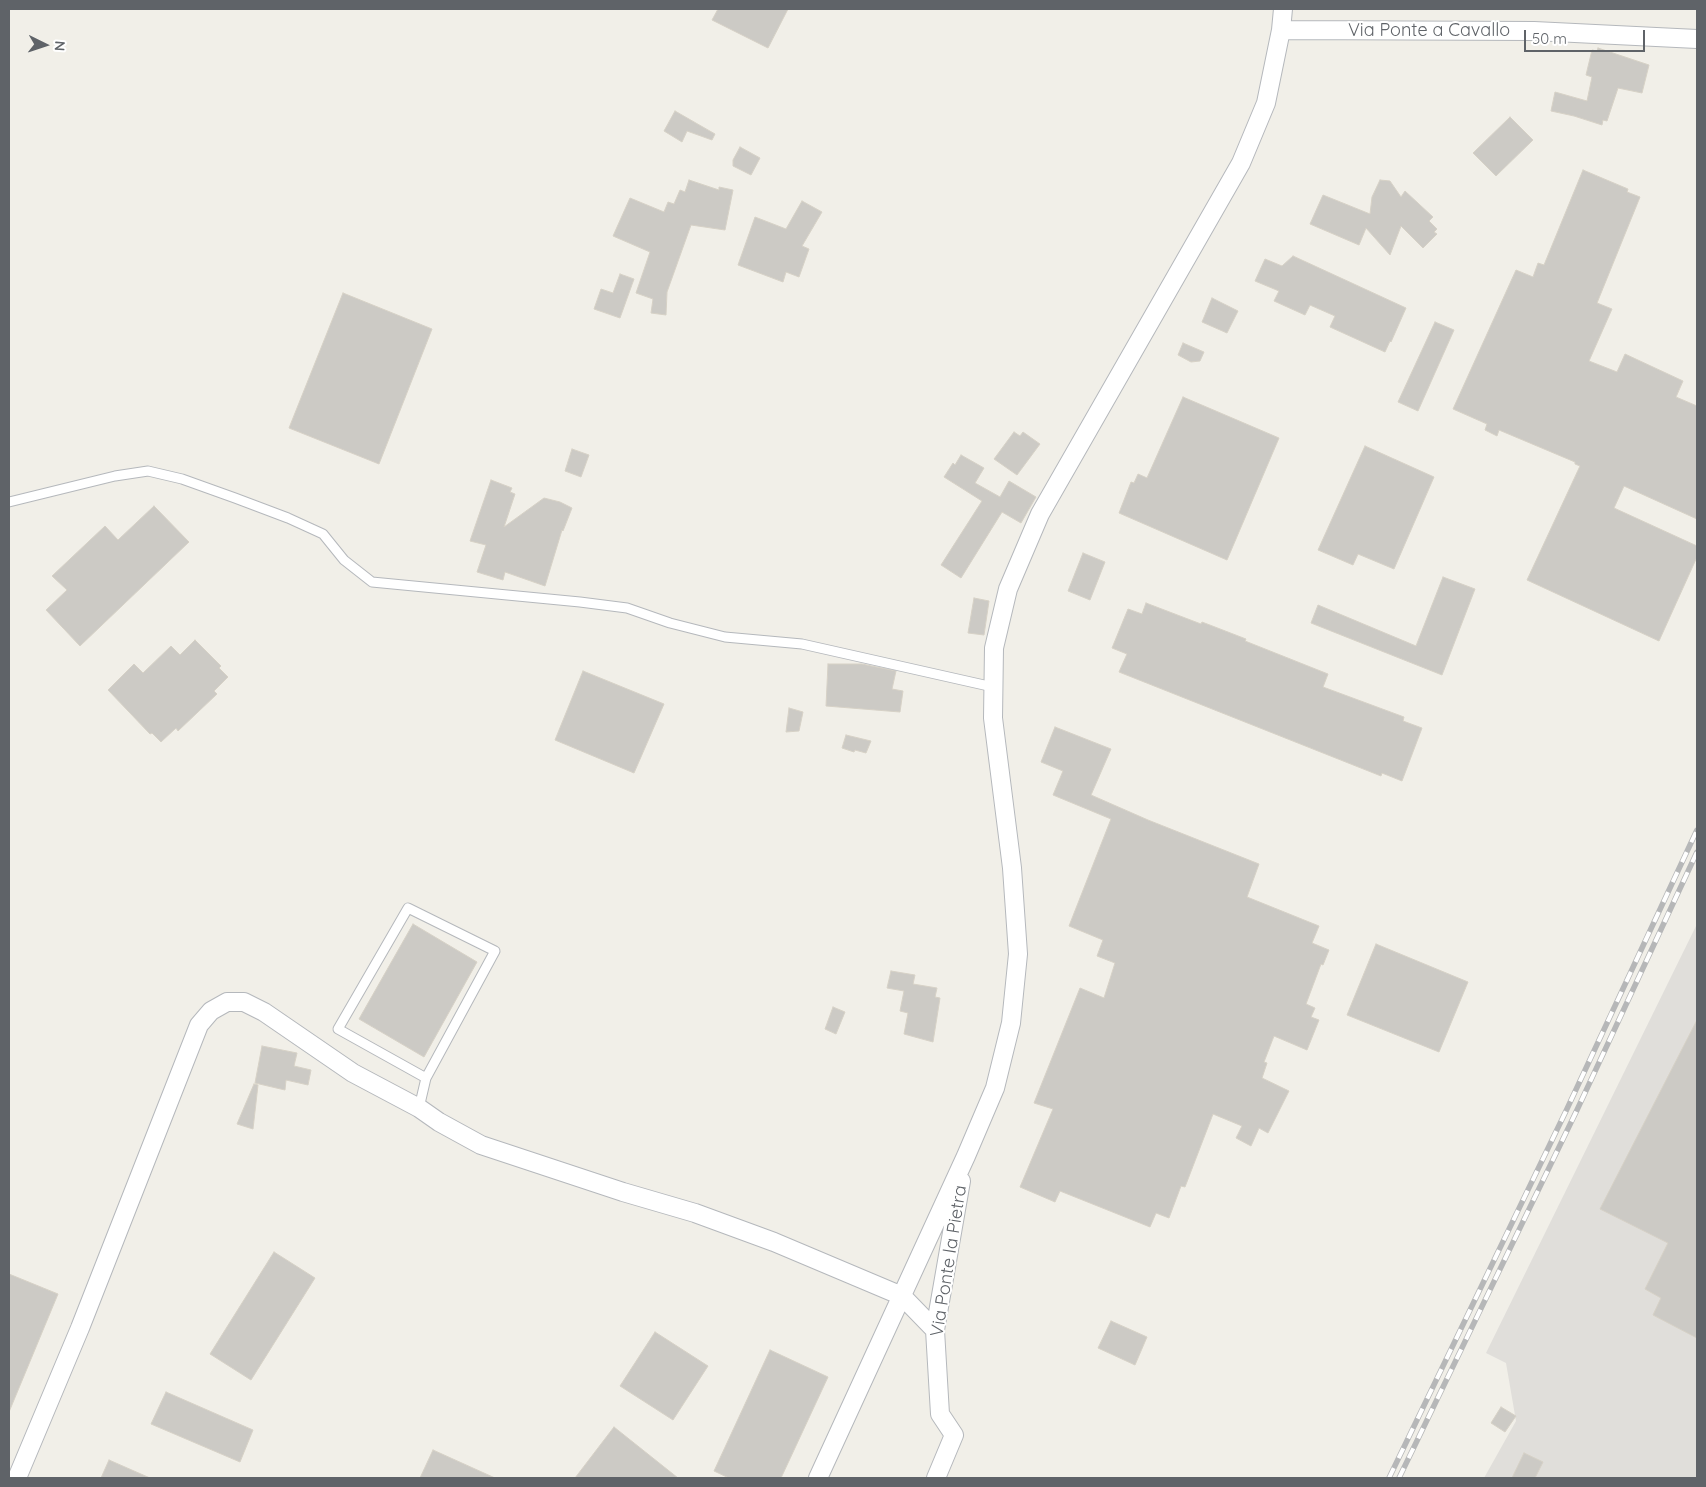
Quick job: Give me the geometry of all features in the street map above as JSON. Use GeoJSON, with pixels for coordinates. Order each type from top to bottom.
{"type":"FeatureCollection","features":[{"type":"Feature","properties":{"kind":"street"},"geometry":{"type":"LineString","coordinates":[[818,1478],[966,1156],[995,1088],[1011,1023],[1018,954],[1012,868],[992,718],[994,648],[1008,589],[1036,523],[1241,163],[1266,103],[1281,30],[1283,9]]}},
{"type":"Feature","properties":{"kind":"street","name":"Via Ponte a Cavallo"},"geometry":{"type":"LineString","coordinates":[[1281,30],[1534,31],[1697,39]]}},
{"type":"Feature","properties":{"kind":"street"},"geometry":{"type":"LineString","coordinates":[[16,1478],[80,1328],[199,1025],[211,1011],[227,1002],[244,1002],[264,1012],[353,1073],[419,1108],[439,1122],[482,1145],[623,1192],[694,1213],[774,1242],[902,1296],[935,1330]]}},
{"type":"Feature","properties":{"kind":"street","name":"Via Ponte la Pietra"},"geometry":{"type":"LineString","coordinates":[[936,1478],[954,1435],[940,1414],[935,1330],[966,1156]]}},
{"type":"Feature","properties":{"kind":"lane"},"geometry":{"type":"LineString","coordinates":[[9,502],[115,476],[148,470],[182,479],[235,498],[288,518],[323,534],[344,560],[372,582],[627,608],[670,623],[725,637],[802,644],[993,687]]}},
{"type":"Feature","properties":{"kind":"lane"},"geometry":{"type":"LineString","coordinates":[[419,1108],[426,1078],[495,951],[408,908],[338,1029],[426,1078]]}},
{"type":"Feature","properties":{"kind":"shaded area"},"geometry":{"type":"Polygon","coordinates":[[[1697,924],[1697,1478],[1484,1478],[1516,1421],[1506,1363],[1486,1353],[1697,924]]]}},
{"type":"Feature","properties":{"kind":"building"},"geometry":{"type":"Polygon","coordinates":[[[718,9],[788,9],[768,48],[712,20],[718,9]]]}},
{"type":"Feature","properties":{"kind":"building"},"geometry":{"type":"Polygon","coordinates":[[[1598,48],[1649,65],[1642,93],[1618,88],[1607,121],[1603,120],[1602,125],[1551,111],[1555,92],[1587,101],[1592,77],[1586,75],[1592,50],[1597,51],[1598,48]]]}},
{"type":"Feature","properties":{"kind":"building"},"geometry":{"type":"Polygon","coordinates":[[[675,111],[715,134],[712,140],[687,131],[682,142],[664,131],[675,111]]]}},
{"type":"Feature","properties":{"kind":"building"},"geometry":{"type":"Polygon","coordinates":[[[1510,117],[1533,140],[1496,176],[1473,153],[1510,117]]]}},
{"type":"Feature","properties":{"kind":"building"},"geometry":{"type":"Polygon","coordinates":[[[740,147],[760,158],[751,175],[733,166],[733,160],[740,147]]]}},
{"type":"Feature","properties":{"kind":"building"},"geometry":{"type":"Polygon","coordinates":[[[1583,170],[1628,189],[1627,192],[1640,197],[1597,303],[1612,309],[1589,361],[1617,372],[1625,354],[1683,381],[1676,397],[1697,406],[1697,519],[1624,486],[1614,508],[1697,546],[1697,557],[1659,641],[1527,580],[1580,466],[1575,464],[1575,462],[1499,430],[1497,436],[1485,430],[1487,424],[1453,409],[1516,270],[1533,277],[1538,263],[1544,265],[1583,170]]]}},
{"type":"Feature","properties":{"kind":"building"},"geometry":{"type":"Polygon","coordinates":[[[689,180],[719,190],[719,187],[733,190],[725,230],[691,225],[667,292],[666,315],[651,313],[653,299],[636,293],[650,252],[613,236],[630,198],[664,212],[668,202],[674,204],[680,190],[685,192],[689,180]]]}},
{"type":"Feature","properties":{"kind":"building"},"geometry":{"type":"Polygon","coordinates":[[[1380,180],[1390,181],[1401,197],[1405,191],[1433,217],[1429,221],[1437,229],[1434,232],[1437,234],[1423,248],[1401,226],[1390,255],[1366,228],[1359,245],[1310,224],[1323,195],[1370,214],[1372,197],[1380,180]]]}},
{"type":"Feature","properties":{"kind":"building"},"geometry":{"type":"Polygon","coordinates":[[[802,201],[822,212],[802,246],[809,249],[799,277],[786,272],[783,282],[738,265],[755,217],[786,229],[802,201]]]}},
{"type":"Feature","properties":{"kind":"building"},"geometry":{"type":"Polygon","coordinates":[[[1293,256],[1406,308],[1385,352],[1330,327],[1335,316],[1310,305],[1305,315],[1274,301],[1279,291],[1255,281],[1265,259],[1282,266],[1293,256]]]}},
{"type":"Feature","properties":{"kind":"building"},"geometry":{"type":"Polygon","coordinates":[[[620,274],[634,279],[620,318],[594,309],[601,289],[613,293],[620,274]]]}},
{"type":"Feature","properties":{"kind":"building"},"geometry":{"type":"Polygon","coordinates":[[[343,293],[432,329],[379,464],[289,428],[343,293]]]}},
{"type":"Feature","properties":{"kind":"building"},"geometry":{"type":"Polygon","coordinates":[[[1212,298],[1238,311],[1227,333],[1202,322],[1212,298]]]}},
{"type":"Feature","properties":{"kind":"building"},"geometry":{"type":"Polygon","coordinates":[[[1435,322],[1454,330],[1418,411],[1398,402],[1435,322]]]}},
{"type":"Feature","properties":{"kind":"building"},"geometry":{"type":"Polygon","coordinates":[[[1183,343],[1204,352],[1200,361],[1191,362],[1178,355],[1183,343]]]}},
{"type":"Feature","properties":{"kind":"building"},"geometry":{"type":"Polygon","coordinates":[[[1183,397],[1279,438],[1227,560],[1119,513],[1131,482],[1134,483],[1138,474],[1147,478],[1183,397]]]}},
{"type":"Feature","properties":{"kind":"building"},"geometry":{"type":"Polygon","coordinates":[[[1014,432],[1020,436],[1023,432],[1040,444],[1017,475],[994,459],[1014,432]]]}},
{"type":"Feature","properties":{"kind":"building"},"geometry":{"type":"Polygon","coordinates":[[[1365,446],[1434,477],[1394,569],[1358,554],[1353,565],[1318,550],[1365,446]]]}},
{"type":"Feature","properties":{"kind":"building"},"geometry":{"type":"Polygon","coordinates":[[[572,449],[589,455],[581,477],[565,471],[572,449]]]}},
{"type":"Feature","properties":{"kind":"building"},"geometry":{"type":"Polygon","coordinates":[[[961,455],[984,468],[975,483],[1000,497],[1009,481],[1036,497],[1021,523],[1002,512],[961,578],[941,565],[982,501],[944,477],[961,455]]]}},
{"type":"Feature","properties":{"kind":"building"},"geometry":{"type":"Polygon","coordinates":[[[491,480],[512,488],[510,492],[515,494],[504,527],[544,498],[560,502],[572,508],[562,530],[545,586],[505,572],[503,580],[477,572],[486,545],[470,541],[491,480]]]}},
{"type":"Feature","properties":{"kind":"building"},"geometry":{"type":"Polygon","coordinates":[[[154,506],[189,542],[80,646],[46,610],[67,590],[52,576],[105,526],[118,540],[154,506]]]}},
{"type":"Feature","properties":{"kind":"building"},"geometry":{"type":"Polygon","coordinates":[[[1083,553],[1105,562],[1090,600],[1068,591],[1083,553]]]}},
{"type":"Feature","properties":{"kind":"building"},"geometry":{"type":"Polygon","coordinates":[[[1443,577],[1475,589],[1442,675],[1311,623],[1318,605],[1416,646],[1443,577]]]}},
{"type":"Feature","properties":{"kind":"building"},"geometry":{"type":"Polygon","coordinates":[[[974,598],[989,601],[984,635],[968,633],[974,598]]]}},
{"type":"Feature","properties":{"kind":"building"},"geometry":{"type":"Polygon","coordinates":[[[1146,603],[1246,639],[1245,641],[1328,674],[1323,687],[1404,717],[1403,721],[1422,728],[1402,781],[1382,773],[1381,776],[1119,672],[1127,654],[1112,648],[1128,609],[1142,614],[1146,603]]]}},
{"type":"Feature","properties":{"kind":"building"},"geometry":{"type":"Polygon","coordinates":[[[195,640],[221,666],[219,668],[228,677],[214,691],[217,694],[178,731],[176,728],[161,742],[152,733],[150,734],[108,690],[134,664],[143,673],[171,646],[180,655],[195,640]]]}},
{"type":"Feature","properties":{"kind":"building"},"geometry":{"type":"Polygon","coordinates":[[[828,664],[862,664],[896,671],[892,689],[903,691],[900,712],[826,706],[828,664]]]}},
{"type":"Feature","properties":{"kind":"building"},"geometry":{"type":"Polygon","coordinates":[[[583,671],[664,704],[634,773],[555,740],[583,671]]]}},
{"type":"Feature","properties":{"kind":"building"},"geometry":{"type":"Polygon","coordinates":[[[789,708],[803,712],[799,731],[786,732],[789,708]]]}},
{"type":"Feature","properties":{"kind":"building"},"geometry":{"type":"Polygon","coordinates":[[[1055,727],[1111,749],[1091,795],[1259,864],[1247,897],[1319,926],[1312,943],[1329,950],[1323,965],[1321,964],[1306,1004],[1315,1008],[1311,1017],[1319,1020],[1307,1050],[1274,1036],[1264,1062],[1267,1063],[1262,1078],[1289,1091],[1268,1133],[1259,1128],[1251,1146],[1236,1138],[1242,1126],[1213,1114],[1185,1187],[1181,1186],[1169,1218],[1156,1213],[1150,1227],[1060,1191],[1055,1202],[1020,1187],[1053,1109],[1034,1103],[1080,988],[1104,998],[1115,963],[1097,956],[1103,940],[1069,926],[1111,819],[1053,795],[1063,771],[1041,762],[1055,727]]]}},
{"type":"Feature","properties":{"kind":"building"},"geometry":{"type":"Polygon","coordinates":[[[846,735],[871,741],[866,753],[842,748],[846,735]]]}},
{"type":"Feature","properties":{"kind":"building"},"geometry":{"type":"Polygon","coordinates":[[[413,924],[477,962],[424,1057],[359,1019],[413,924]]]}},
{"type":"Feature","properties":{"kind":"building"},"geometry":{"type":"Polygon","coordinates":[[[1376,944],[1468,982],[1439,1052],[1347,1015],[1376,944]]]}},
{"type":"Feature","properties":{"kind":"building"},"geometry":{"type":"Polygon","coordinates":[[[891,971],[915,975],[913,984],[937,988],[935,997],[940,998],[933,1042],[904,1034],[908,1013],[900,1011],[904,991],[887,988],[891,971]]]}},
{"type":"Feature","properties":{"kind":"building"},"geometry":{"type":"Polygon","coordinates":[[[833,1007],[845,1012],[836,1034],[825,1029],[833,1007]]]}},
{"type":"Feature","properties":{"kind":"building"},"geometry":{"type":"Polygon","coordinates":[[[1697,1020],[1697,1338],[1653,1315],[1661,1298],[1645,1289],[1668,1243],[1600,1209],[1697,1020]]]}},
{"type":"Feature","properties":{"kind":"building"},"geometry":{"type":"Polygon","coordinates":[[[262,1046],[297,1053],[294,1066],[311,1070],[308,1085],[286,1080],[285,1090],[255,1083],[262,1046]]]}},
{"type":"Feature","properties":{"kind":"building"},"geometry":{"type":"Polygon","coordinates":[[[254,1084],[258,1085],[253,1129],[237,1124],[254,1084]]]}},
{"type":"Feature","properties":{"kind":"building"},"geometry":{"type":"Polygon","coordinates":[[[274,1252],[315,1278],[251,1380],[210,1354],[274,1252]]]}},
{"type":"Feature","properties":{"kind":"building"},"geometry":{"type":"Polygon","coordinates":[[[9,1274],[58,1294],[9,1412],[9,1274]]]}},
{"type":"Feature","properties":{"kind":"building"},"geometry":{"type":"Polygon","coordinates":[[[1111,1321],[1147,1337],[1135,1365],[1098,1348],[1111,1321]]]}},
{"type":"Feature","properties":{"kind":"building"},"geometry":{"type":"Polygon","coordinates":[[[655,1332],[708,1366],[673,1420],[620,1386],[655,1332]]]}},
{"type":"Feature","properties":{"kind":"building"},"geometry":{"type":"Polygon","coordinates":[[[770,1350],[828,1377],[781,1478],[729,1478],[714,1471],[770,1350]]]}},
{"type":"Feature","properties":{"kind":"building"},"geometry":{"type":"Polygon","coordinates":[[[166,1392],[253,1430],[240,1462],[151,1424],[166,1392]]]}},
{"type":"Feature","properties":{"kind":"building"},"geometry":{"type":"Polygon","coordinates":[[[1501,1407],[1516,1416],[1505,1432],[1491,1423],[1501,1407]]]}},
{"type":"Feature","properties":{"kind":"building"},"geometry":{"type":"Polygon","coordinates":[[[614,1427],[678,1478],[575,1478],[614,1427]]]}},
{"type":"Feature","properties":{"kind":"building"},"geometry":{"type":"Polygon","coordinates":[[[433,1450],[495,1478],[420,1478],[433,1450]]]}},
{"type":"Feature","properties":{"kind":"building"},"geometry":{"type":"Polygon","coordinates":[[[1524,1453],[1543,1462],[1535,1478],[1512,1478],[1524,1453]]]}},
{"type":"Feature","properties":{"kind":"building"},"geometry":{"type":"Polygon","coordinates":[[[109,1460],[150,1478],[101,1478],[109,1460]]]}},
{"type":"Feature","properties":{"kind":"railway"},"geometry":{"type":"LineString","coordinates":[[1389,1478],[1566,1111],[1697,830]]}},
{"type":"Feature","properties":{"kind":"railway"},"geometry":{"type":"LineString","coordinates":[[1399,1478],[1577,1110],[1697,852]]}}]}
